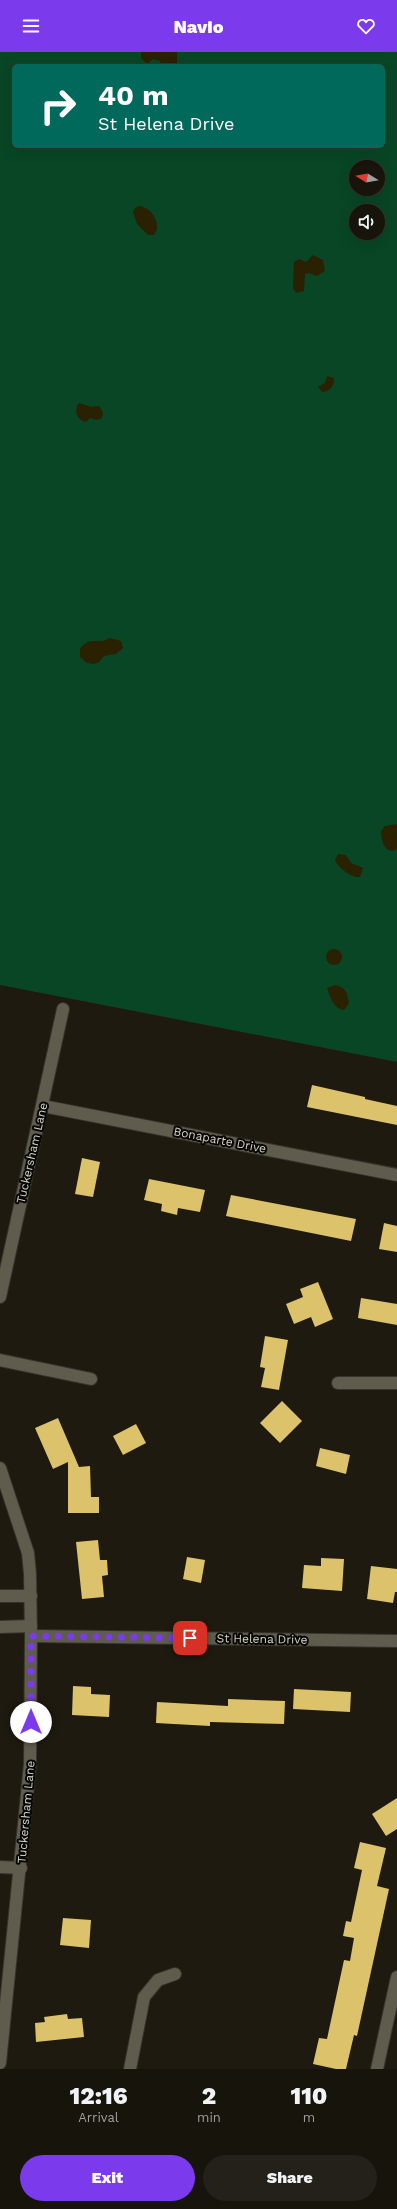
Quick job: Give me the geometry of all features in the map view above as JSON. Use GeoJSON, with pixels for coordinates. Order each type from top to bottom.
{"type":"FeatureCollection","features":[{"type":"Feature","properties":{"kind":"street","name":"Tuckersham Lane"},"geometry":{"type":"LineString","coordinates":[[0,1297],[63,1009]]}},
{"type":"Feature","properties":{"kind":"street","name":"Bonaparte Drive"},"geometry":{"type":"LineString","coordinates":[[43,1106],[397,1175]]}},
{"type":"Feature","properties":{"kind":"street"},"geometry":{"type":"LineString","coordinates":[[0,1360],[90,1379]]}},
{"type":"Feature","properties":{"kind":"street"},"geometry":{"type":"LineString","coordinates":[[338,1383],[397,1383]]}},
{"type":"Feature","properties":{"kind":"street","name":"Tuckersham Lane"},"geometry":{"type":"LineString","coordinates":[[0,1468],[28,1553],[31,1631],[30,1764],[21,1868],[0,2063]]}},
{"type":"Feature","properties":{"kind":"street"},"geometry":{"type":"LineString","coordinates":[[0,1596],[30,1596]]}},
{"type":"Feature","properties":{"kind":"street","name":"St Helena Drive"},"geometry":{"type":"LineString","coordinates":[[0,1627],[31,1631],[397,1641]]}},
{"type":"Feature","properties":{"kind":"street"},"geometry":{"type":"LineString","coordinates":[[0,1868],[21,1868]]}},
{"type":"Feature","properties":{"kind":"street"},"geometry":{"type":"LineString","coordinates":[[130,2069],[144,1997],[158,1980],[175,1974]]}},
{"type":"Feature","properties":{"kind":"street"},"geometry":{"type":"LineString","coordinates":[[377,2069],[394,2008],[397,1977]]}},
{"type":"Feature","properties":{"kind":"green space"},"geometry":{"type":"Polygon","coordinates":[[[0,52],[397,52],[397,1062],[0,985],[0,52]]]}},
{"type":"Feature","properties":{"kind":"sand"},"geometry":{"type":"Polygon","coordinates":[[[141,52],[177,52],[177,64],[161,64],[160,61],[153,59],[147,64],[141,58],[141,52]]]}},
{"type":"Feature","properties":{"kind":"sand"},"geometry":{"type":"Polygon","coordinates":[[[139,206],[150,211],[155,218],[157,229],[154,235],[148,235],[137,224],[133,212],[135,208],[139,206]]]}},
{"type":"Feature","properties":{"kind":"sand"},"geometry":{"type":"Polygon","coordinates":[[[313,255],[323,260],[325,271],[317,276],[309,273],[305,274],[304,291],[296,293],[293,288],[294,262],[299,259],[306,262],[313,255]]]}},
{"type":"Feature","properties":{"kind":"sand"},"geometry":{"type":"Polygon","coordinates":[[[327,376],[334,378],[333,383],[330,389],[322,392],[318,387],[325,383],[327,376]]]}},
{"type":"Feature","properties":{"kind":"sand"},"geometry":{"type":"Polygon","coordinates":[[[79,403],[91,407],[99,406],[103,412],[102,418],[97,420],[90,418],[86,422],[83,421],[78,417],[76,412],[79,403]]]}},
{"type":"Feature","properties":{"kind":"sand"},"geometry":{"type":"Polygon","coordinates":[[[110,638],[121,641],[123,648],[116,654],[104,656],[99,662],[94,664],[87,663],[80,657],[80,649],[85,644],[110,638]]]}},
{"type":"Feature","properties":{"kind":"sand"},"geometry":{"type":"Polygon","coordinates":[[[397,824],[397,849],[393,851],[384,846],[381,831],[385,826],[397,824]]]}},
{"type":"Feature","properties":{"kind":"sand"},"geometry":{"type":"Polygon","coordinates":[[[338,854],[346,855],[351,863],[363,868],[360,877],[349,874],[339,866],[335,860],[338,854]]]}},
{"type":"Feature","properties":{"kind":"sand"},"geometry":{"type":"Polygon","coordinates":[[[331,949],[337,949],[342,954],[340,963],[337,965],[331,965],[326,960],[326,954],[331,949]]]}},
{"type":"Feature","properties":{"kind":"sand"},"geometry":{"type":"Polygon","coordinates":[[[335,985],[342,987],[347,993],[349,1003],[344,1010],[335,1005],[328,991],[327,988],[335,985]]]}},
{"type":"Feature","properties":{"kind":"building"},"geometry":{"type":"Polygon","coordinates":[[[312,1085],[397,1106],[397,1125],[307,1107],[312,1085]]]}},
{"type":"Feature","properties":{"kind":"building"},"geometry":{"type":"Polygon","coordinates":[[[82,1158],[100,1162],[93,1197],[75,1194],[82,1158]]]}},
{"type":"Feature","properties":{"kind":"building"},"geometry":{"type":"Polygon","coordinates":[[[149,1179],[205,1190],[200,1212],[178,1208],[177,1215],[161,1211],[162,1204],[144,1200],[149,1179]]]}},
{"type":"Feature","properties":{"kind":"building"},"geometry":{"type":"Polygon","coordinates":[[[231,1195],[356,1219],[351,1241],[226,1216],[231,1195]]]}},
{"type":"Feature","properties":{"kind":"building"},"geometry":{"type":"Polygon","coordinates":[[[384,1223],[397,1226],[397,1252],[379,1249],[384,1223]]]}},
{"type":"Feature","properties":{"kind":"building"},"geometry":{"type":"Polygon","coordinates":[[[318,1282],[333,1319],[315,1327],[311,1317],[294,1324],[286,1304],[303,1297],[300,1289],[318,1282]]]}},
{"type":"Feature","properties":{"kind":"building"},"geometry":{"type":"Polygon","coordinates":[[[361,1298],[397,1304],[397,1325],[358,1318],[361,1298]]]}},
{"type":"Feature","properties":{"kind":"building"},"geometry":{"type":"Polygon","coordinates":[[[265,1336],[288,1340],[279,1390],[261,1387],[265,1368],[260,1367],[265,1336]]]}},
{"type":"Feature","properties":{"kind":"building"},"geometry":{"type":"Polygon","coordinates":[[[282,1401],[302,1421],[280,1443],[260,1423],[282,1401]]]}},
{"type":"Feature","properties":{"kind":"building"},"geometry":{"type":"Polygon","coordinates":[[[58,1418],[79,1467],[90,1466],[91,1497],[99,1497],[99,1513],[68,1513],[68,1462],[53,1469],[35,1428],[58,1418]]]}},
{"type":"Feature","properties":{"kind":"building"},"geometry":{"type":"Polygon","coordinates":[[[136,1424],[146,1443],[123,1455],[113,1436],[136,1424]]]}},
{"type":"Feature","properties":{"kind":"building"},"geometry":{"type":"Polygon","coordinates":[[[320,1448],[350,1455],[346,1474],[316,1466],[320,1448]]]}},
{"type":"Feature","properties":{"kind":"building"},"geometry":{"type":"Polygon","coordinates":[[[98,1540],[100,1560],[107,1560],[108,1575],[102,1576],[104,1597],[82,1599],[76,1542],[98,1540]]]}},
{"type":"Feature","properties":{"kind":"building"},"geometry":{"type":"Polygon","coordinates":[[[187,1557],[205,1560],[201,1583],[183,1579],[187,1557]]]}},
{"type":"Feature","properties":{"kind":"building"},"geometry":{"type":"Polygon","coordinates":[[[321,1558],[344,1559],[342,1591],[302,1588],[304,1565],[321,1566],[321,1558]]]}},
{"type":"Feature","properties":{"kind":"building"},"geometry":{"type":"Polygon","coordinates":[[[371,1566],[397,1569],[397,1592],[395,1592],[393,1603],[367,1599],[371,1566]]]}},
{"type":"Feature","properties":{"kind":"building"},"geometry":{"type":"Polygon","coordinates":[[[73,1686],[91,1687],[91,1694],[110,1695],[109,1717],[72,1715],[73,1686]]]}},
{"type":"Feature","properties":{"kind":"building"},"geometry":{"type":"Polygon","coordinates":[[[294,1689],[351,1692],[350,1712],[293,1709],[294,1689]]]}},
{"type":"Feature","properties":{"kind":"building"},"geometry":{"type":"Polygon","coordinates":[[[228,1699],[285,1701],[284,1724],[210,1722],[210,1726],[156,1723],[157,1702],[228,1706],[228,1699]]]}},
{"type":"Feature","properties":{"kind":"building"},"geometry":{"type":"Polygon","coordinates":[[[397,1798],[397,1829],[386,1836],[372,1814],[397,1798]]]}},
{"type":"Feature","properties":{"kind":"building"},"geometry":{"type":"Polygon","coordinates":[[[360,1842],[386,1848],[377,1886],[389,1889],[357,2036],[354,2035],[346,2069],[336,2069],[313,2064],[319,2038],[327,2039],[344,1960],[350,1961],[354,1938],[343,1936],[346,1921],[351,1922],[362,1870],[354,1868],[360,1842]]]}},
{"type":"Feature","properties":{"kind":"building"},"geometry":{"type":"Polygon","coordinates":[[[63,1918],[91,1920],[89,1948],[60,1945],[63,1918]]]}},
{"type":"Feature","properties":{"kind":"building"},"geometry":{"type":"Polygon","coordinates":[[[67,2014],[68,2019],[82,2018],[84,2037],[36,2042],[35,2023],[45,2022],[44,2017],[67,2014]]]}},
{"type":"Feature","properties":{"kind":"route"},"geometry":{"type":"LineString","coordinates":[[31,1722],[31,1636],[190,1638]]}}]}
